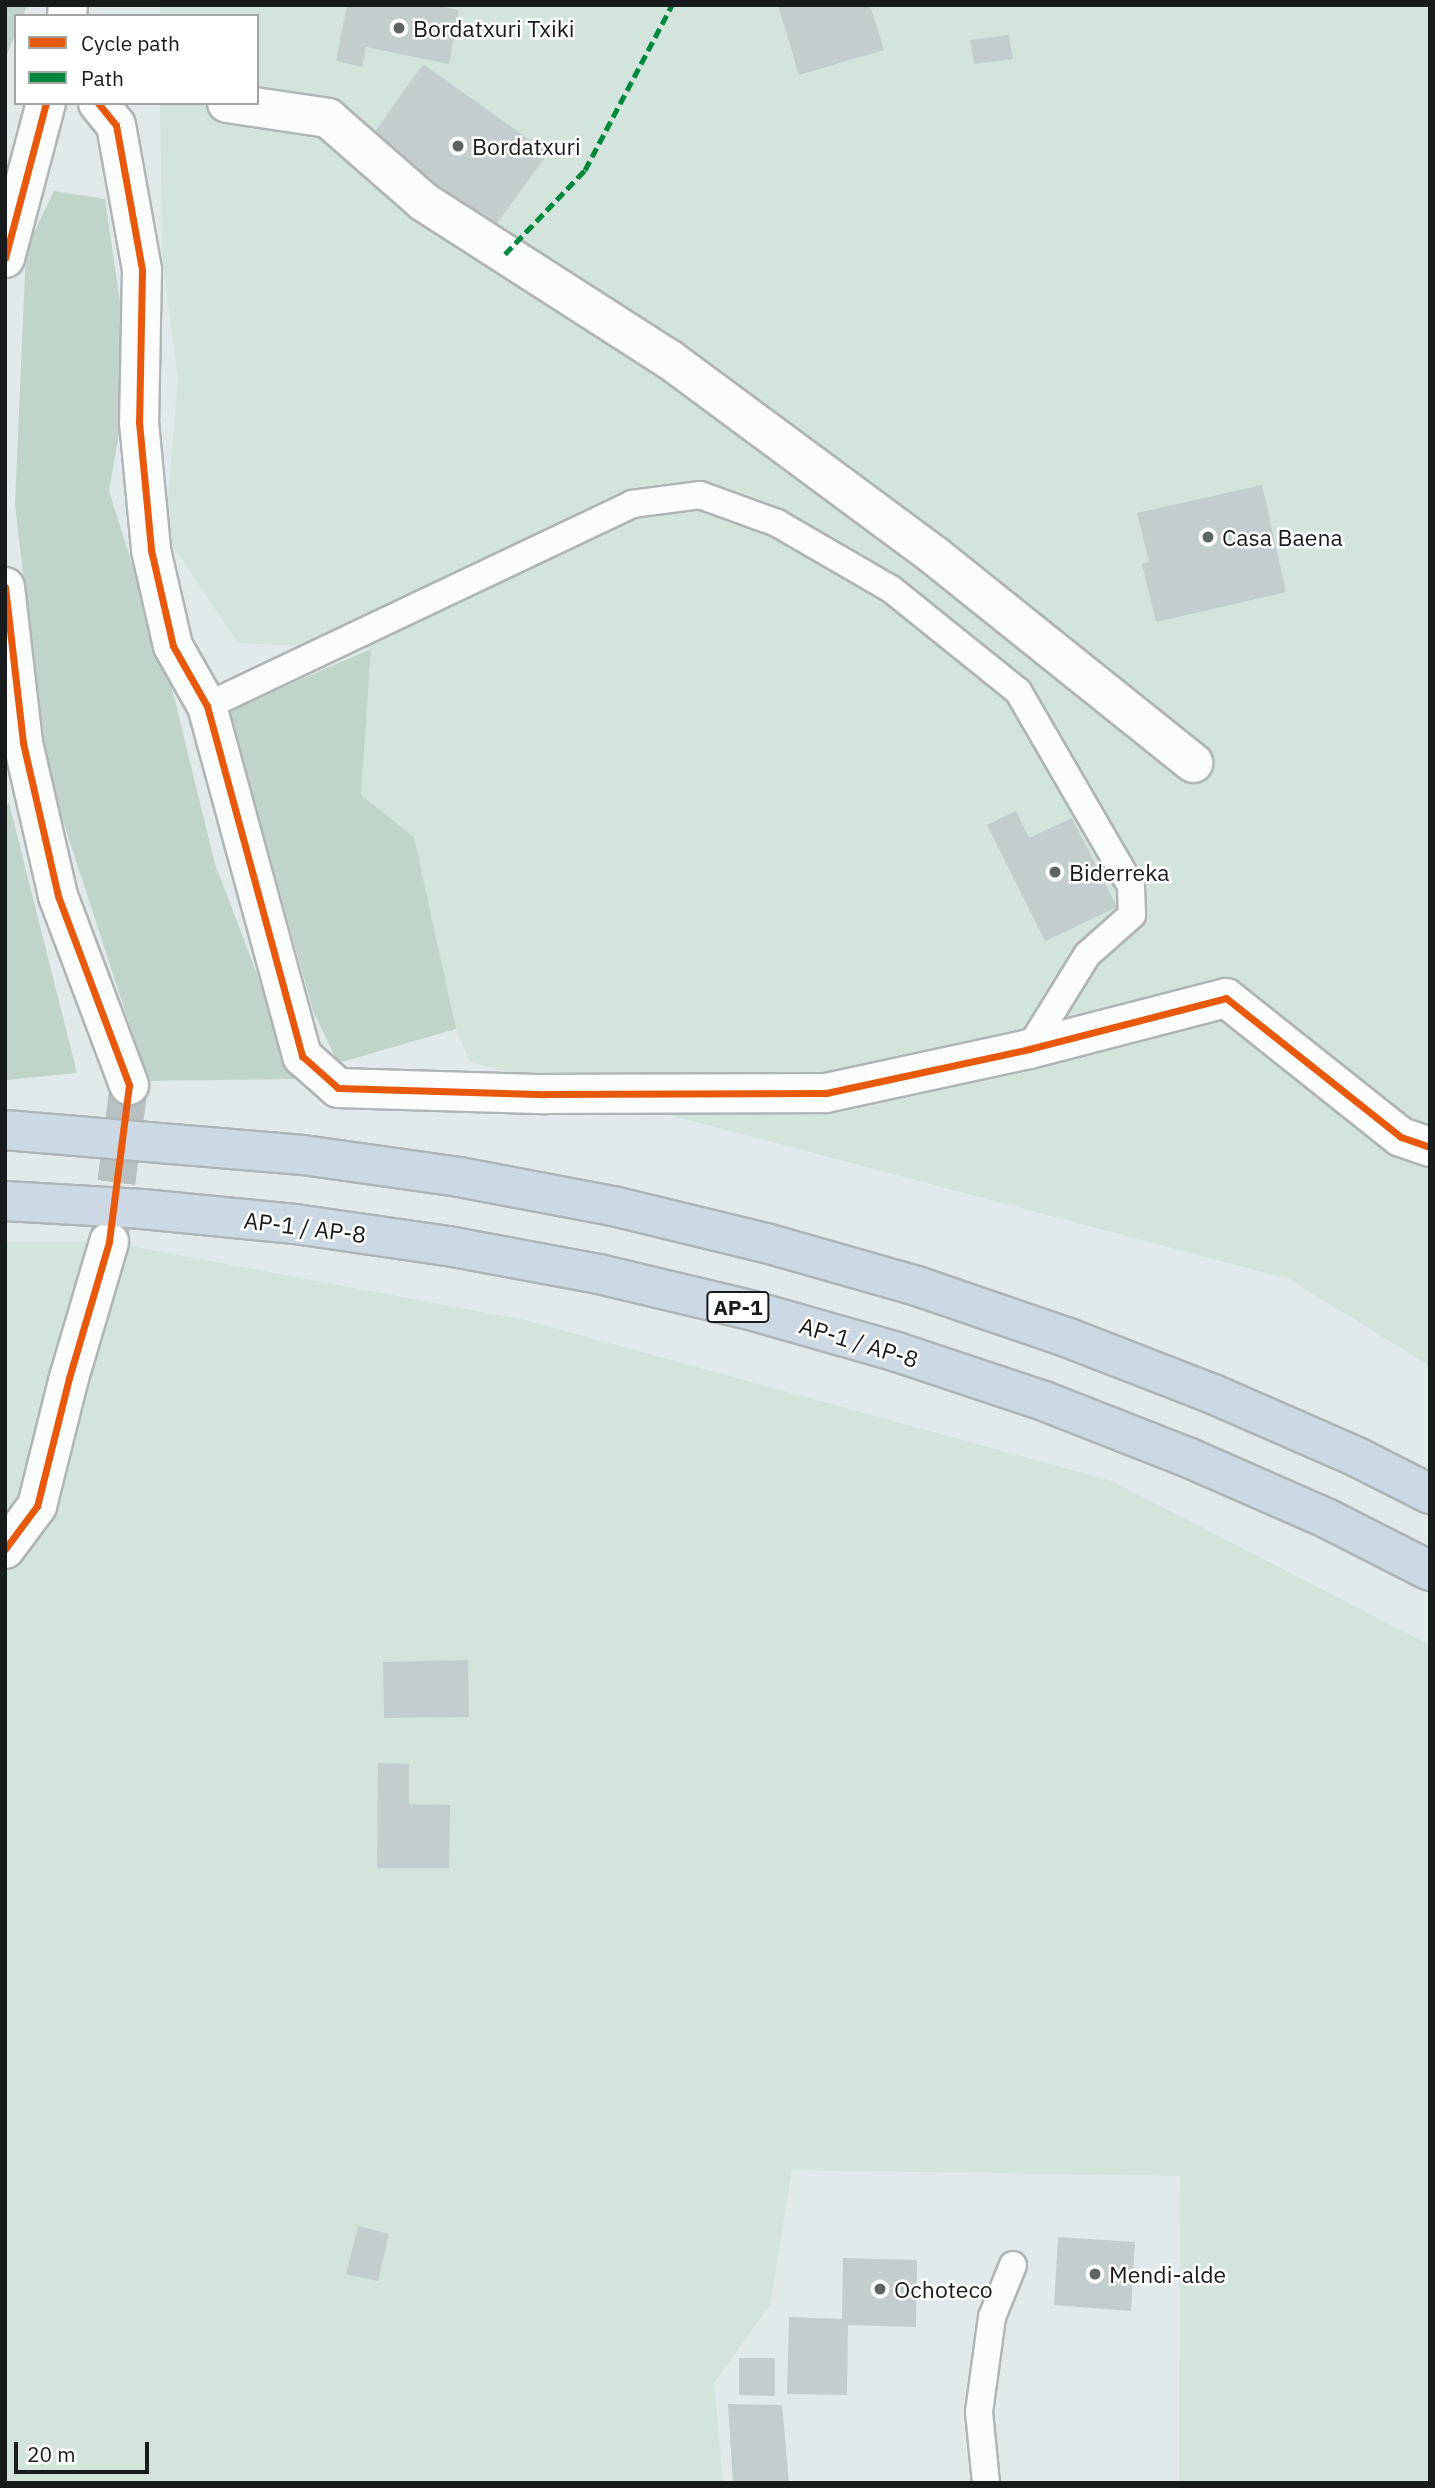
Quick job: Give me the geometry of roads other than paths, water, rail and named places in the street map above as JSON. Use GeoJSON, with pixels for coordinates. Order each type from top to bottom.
{"type":"FeatureCollection","features":[{"type":"Feature","properties":{"kind":"highway"},"geometry":{"type":"LineString","coordinates":[[5,1130],[290,1153],[446,1175],[614,1206],[766,1243],[917,1286],[1066,1336],[1213,1394],[1357,1457],[1430,1494]]}},
{"type":"Feature","properties":{"kind":"highway","name":"AP-1 / AP-8"},"geometry":{"type":"LineString","coordinates":[[5,1201],[142,1209],[281,1222],[435,1244],[599,1274],[750,1310],[897,1352],[1055,1406],[1187,1457],[1316,1514],[1430,1572]]}},
{"type":"Feature","properties":{"kind":"street"},"geometry":{"type":"LineString","coordinates":[[5,258],[45,105]]}},
{"type":"Feature","properties":{"kind":"street"},"geometry":{"type":"LineString","coordinates":[[99,105],[116,125],[142,270],[139,422],[151,551],[173,646],[207,706],[302,1056],[338,1088],[545,1094],[826,1093],[1029,1049],[1226,998],[1401,1137],[1430,1147]]}},
{"type":"Feature","properties":{"kind":"street"},"geometry":{"type":"LineString","coordinates":[[240,105],[328,118],[424,202],[669,359],[913,540],[1193,763]]}},
{"type":"Feature","properties":{"kind":"street"},"geometry":{"type":"LineString","coordinates":[[5,587],[23,743],[58,896],[129,1085]]}},
{"type":"Feature","properties":{"kind":"street"},"geometry":{"type":"LineString","coordinates":[[5,1549],[37,1506],[69,1378],[109,1242]]}},
{"type":"Feature","properties":{"kind":"lane"},"geometry":{"type":"LineString","coordinates":[[207,706],[632,504],[701,495],[777,523],[891,589],[1018,691],[1131,886],[1132,915],[1087,955],[1029,1049]]}},
{"type":"Feature","properties":{"kind":"lane"},"geometry":{"type":"LineString","coordinates":[[986,2483],[979,2412],[992,2317],[1013,2265]]}},
{"type":"Feature","properties":{"kind":"tunnel"},"geometry":{"type":"LineString","coordinates":[[109,1239],[129,1085]]}},
{"type":"Feature","properties":{"kind":"place","name":"Bordatxuri Txiki"},"geometry":{"type":"Point","coordinates":[399,28]}},
{"type":"Feature","properties":{"kind":"place","name":"Bordatxuri"},"geometry":{"type":"Point","coordinates":[458,146]}},
{"type":"Feature","properties":{"kind":"place","name":"Casa Baena"},"geometry":{"type":"Point","coordinates":[1208,537]}},
{"type":"Feature","properties":{"kind":"place","name":"Biderreka"},"geometry":{"type":"Point","coordinates":[1055,872]}},
{"type":"Feature","properties":{"kind":"place","name":"Mendi-alde"},"geometry":{"type":"Point","coordinates":[1095,2274]}},
{"type":"Feature","properties":{"kind":"place","name":"Ochoteco"},"geometry":{"type":"Point","coordinates":[880,2289]}}]}
